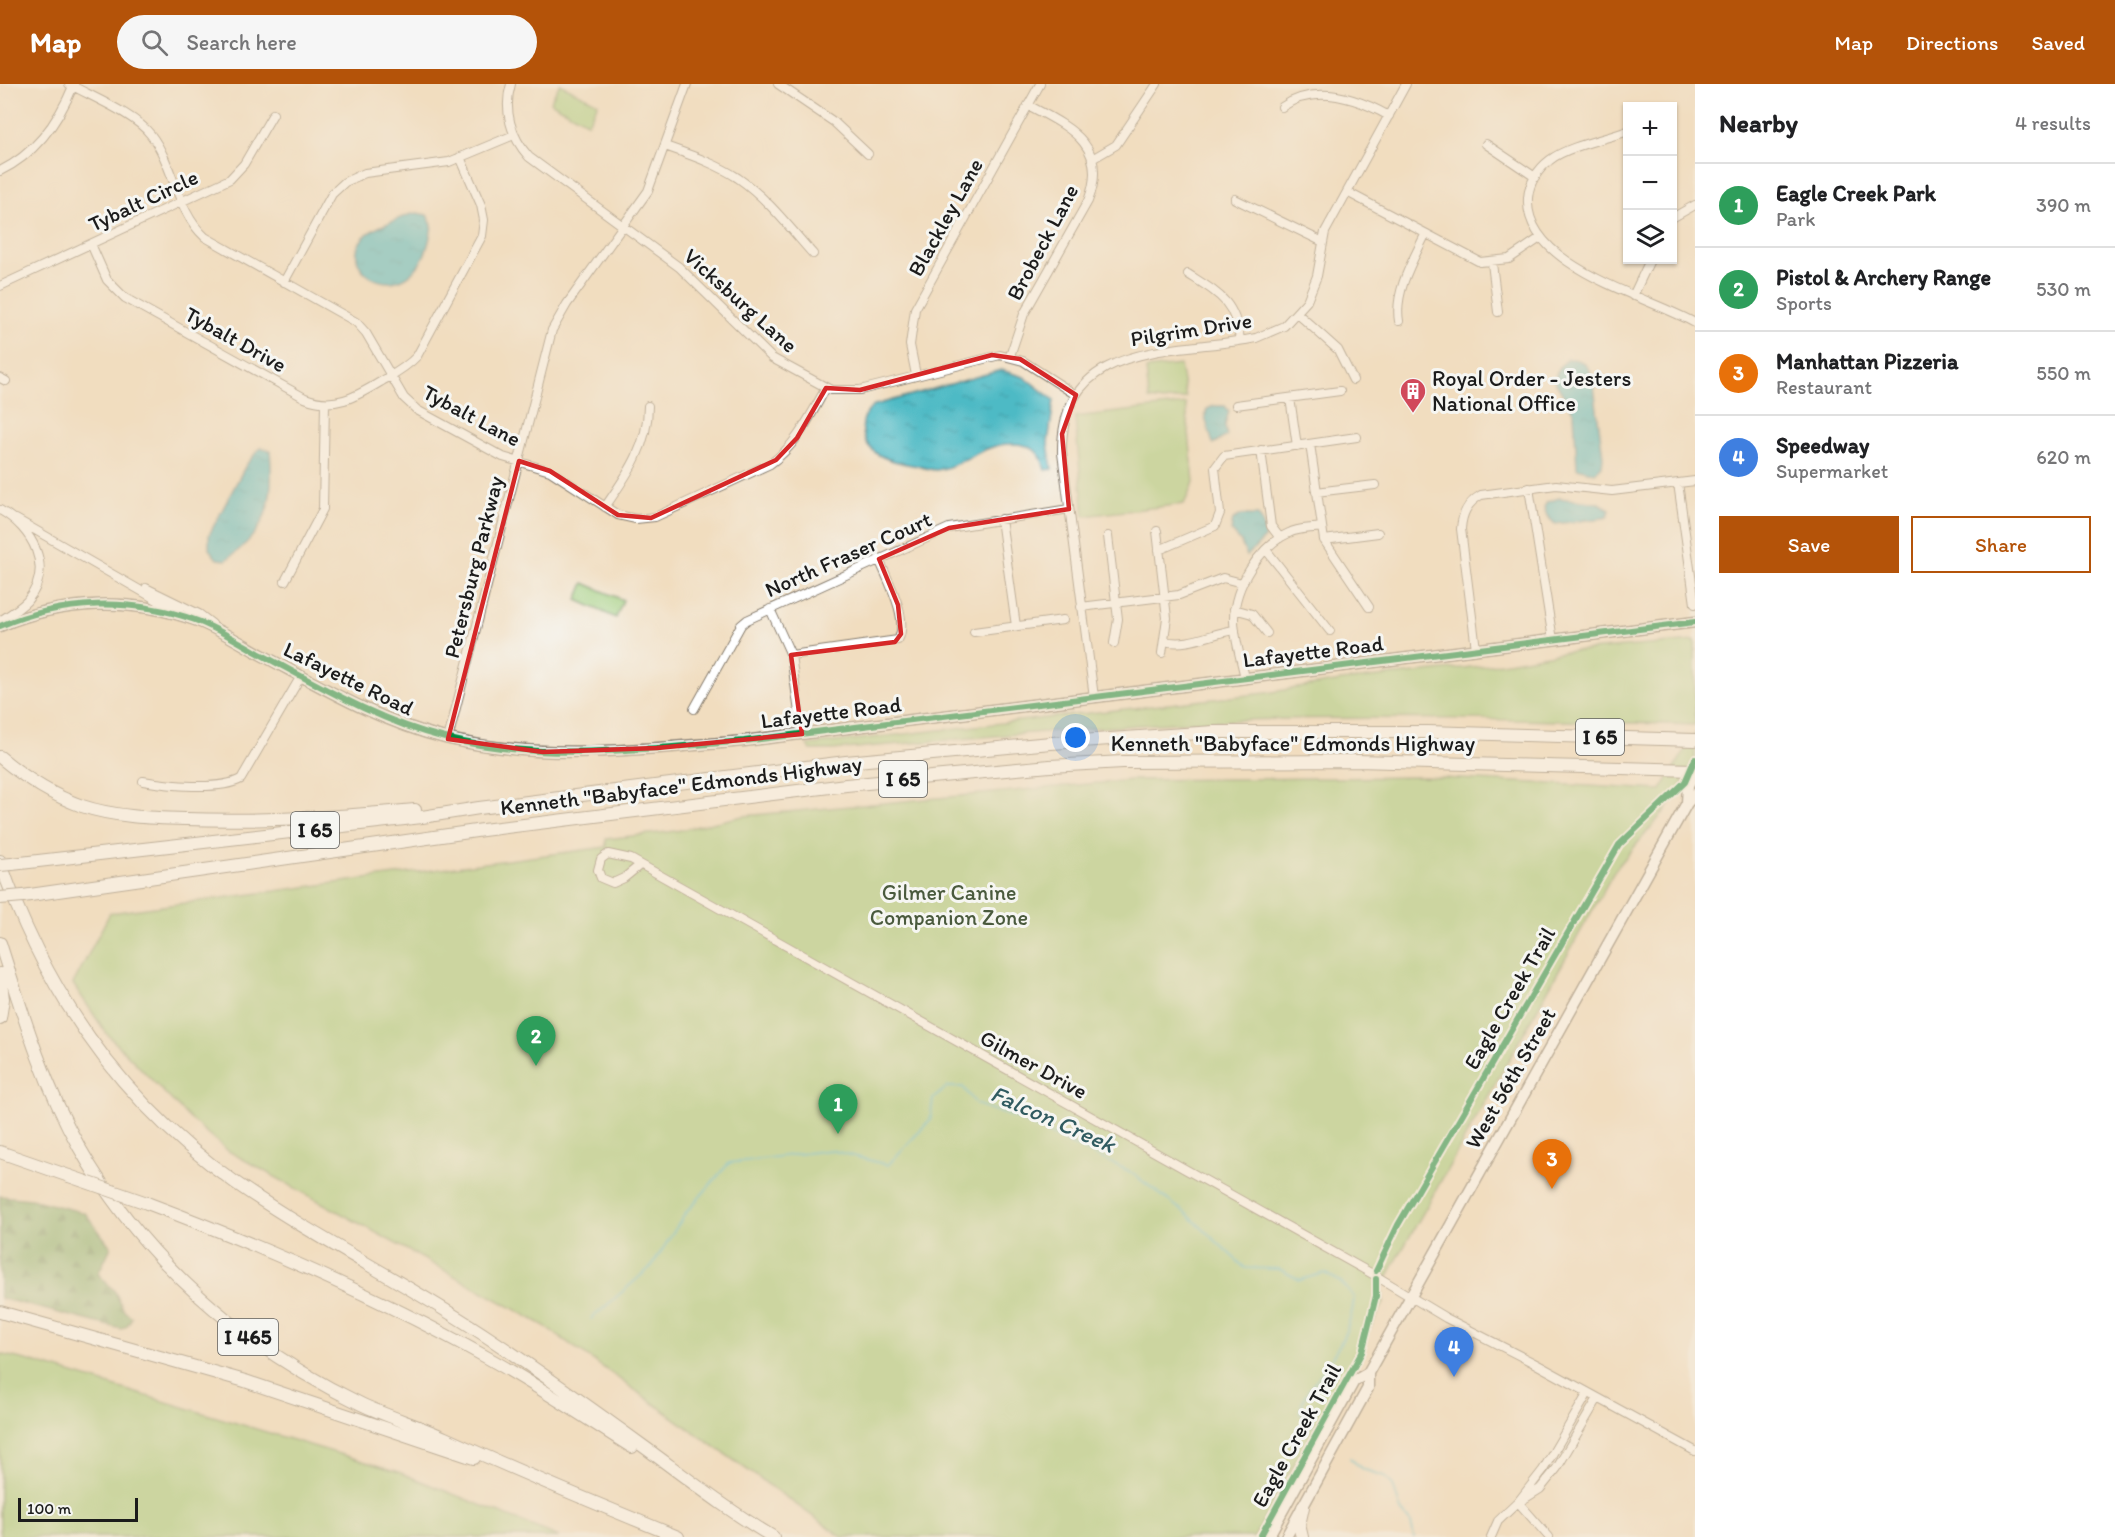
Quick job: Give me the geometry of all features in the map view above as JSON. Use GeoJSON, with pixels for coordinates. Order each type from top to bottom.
{"type":"FeatureCollection","features":[{"type":"Feature","properties":{"kind":"highway","name":"Kenneth \"Babyface\" Edmonds Highway"},"geometry":{"type":"LineString","coordinates":[[4,863],[367,824],[857,761],[1039,744],[1214,732],[1428,732],[1695,740]]}},
{"type":"Feature","properties":{"kind":"highway"},"geometry":{"type":"LineString","coordinates":[[0,757],[49,792],[83,806],[123,815],[242,820],[479,808]]}},
{"type":"Feature","properties":{"kind":"highway","name":"Kenneth \"Babyface\" Edmonds Highway"},"geometry":{"type":"LineString","coordinates":[[0,898],[505,827],[846,785],[1050,766],[1123,762],[1358,761],[1695,771]]}},
{"type":"Feature","properties":{"kind":"highway"},"geometry":{"type":"LineString","coordinates":[[4,863],[28,934],[68,1009],[119,1078],[180,1139],[251,1193],[492,1340],[597,1412],[717,1500]]}},
{"type":"Feature","properties":{"kind":"highway","name":"I 465"},"geometry":{"type":"LineString","coordinates":[[0,943],[44,1071],[69,1128],[119,1208],[166,1264],[219,1314],[290,1366],[363,1405],[678,1537]]}},
{"type":"Feature","properties":{"kind":"highway"},"geometry":{"type":"LineString","coordinates":[[0,974],[3,999],[0,1018]]}},
{"type":"Feature","properties":{"kind":"highway"},"geometry":{"type":"LineString","coordinates":[[0,1152],[147,1203],[299,1264],[457,1341],[717,1500],[773,1537]]}},
{"type":"Feature","properties":{"kind":"highway"},"geometry":{"type":"LineString","coordinates":[[0,1312],[245,1381],[466,1457],[492,1461]]}},
{"type":"Feature","properties":{"kind":"highway"},"geometry":{"type":"LineString","coordinates":[[1302,1537],[1299,1525],[1303,1506]]}},
{"type":"Feature","properties":{"kind":"main road","name":"Lafayette Road"},"geometry":{"type":"LineString","coordinates":[[0,626],[51,609],[102,604],[147,608],[196,620],[382,719],[448,739],[543,752],[657,748],[802,734],[1695,622]]}},
{"type":"Feature","properties":{"kind":"main road","name":"West 56th Street"},"geometry":{"type":"LineString","coordinates":[[1687,803],[1688,785],[1695,771]]}},
{"type":"Feature","properties":{"kind":"main road","name":"West 56th Street"},"geometry":{"type":"LineString","coordinates":[[1286,1537],[1368,1388],[1368,1373],[1409,1296],[1687,803],[1695,795]]}},
{"type":"Feature","properties":{"kind":"main road","name":"West 56th Street"},"geometry":{"type":"LineString","coordinates":[[1268,1537],[1354,1381],[1368,1373]]}},
{"type":"Feature","properties":{"kind":"street"},"geometry":{"type":"LineString","coordinates":[[284,282],[332,194],[345,182],[365,173],[442,164],[514,135],[508,109],[511,84]]}},
{"type":"Feature","properties":{"kind":"street","name":"Petersburg Parkway"},"geometry":{"type":"LineString","coordinates":[[448,739],[552,330],[567,304],[648,191],[687,84]]}},
{"type":"Feature","properties":{"kind":"street"},"geometry":{"type":"LineString","coordinates":[[778,84],[834,122],[868,154]]}},
{"type":"Feature","properties":{"kind":"street","name":"Blackley Lane"},"geometry":{"type":"LineString","coordinates":[[916,375],[910,345],[915,309],[1040,84]]}},
{"type":"Feature","properties":{"kind":"street"},"geometry":{"type":"LineString","coordinates":[[1092,159],[1116,145],[1157,84]]}},
{"type":"Feature","properties":{"kind":"street","name":"Pilgrim Drive"},"geometry":{"type":"LineString","coordinates":[[1094,697],[1069,509],[1062,434],[1067,412],[1077,394],[1100,370],[1124,358],[1240,340],[1274,332],[1298,314],[1315,284],[1321,242],[1406,84]]}},
{"type":"Feature","properties":{"kind":"street"},"geometry":{"type":"LineString","coordinates":[[0,171],[21,158],[43,138],[64,107],[72,85]]}},
{"type":"Feature","properties":{"kind":"street","name":"Tybalt Lane"},"geometry":{"type":"LineString","coordinates":[[72,85],[148,131],[156,142],[193,224],[205,237],[358,324],[404,398],[417,410],[499,455],[550,471],[604,507],[629,519],[651,518],[767,466],[785,453],[797,438],[826,388]]}},
{"type":"Feature","properties":{"kind":"street"},"geometry":{"type":"LineString","coordinates":[[1282,107],[1300,93],[1325,88],[1347,93],[1389,116]]}},
{"type":"Feature","properties":{"kind":"street","name":"Brobeck Lane"},"geometry":{"type":"LineString","coordinates":[[1010,356],[1024,314],[1091,193],[1095,170],[1086,145],[1077,134],[1028,105]]}},
{"type":"Feature","properties":{"kind":"street","name":"Tybalt Circle"},"geometry":{"type":"LineString","coordinates":[[0,286],[183,202],[235,175],[273,114]]}},
{"type":"Feature","properties":{"kind":"street"},"geometry":{"type":"LineString","coordinates":[[1623,133],[1561,154],[1541,168],[1535,177],[1528,207],[1533,225],[1540,238],[1587,273],[1695,323]]}},
{"type":"Feature","properties":{"kind":"street","name":"Vicksburg Lane"},"geometry":{"type":"LineString","coordinates":[[514,135],[522,148],[537,164],[679,267],[770,356],[826,388],[851,392],[992,355],[1010,356],[1029,364],[1077,394]]}},
{"type":"Feature","properties":{"kind":"street"},"geometry":{"type":"LineString","coordinates":[[1486,144],[1535,177]]}},
{"type":"Feature","properties":{"kind":"street"},"geometry":{"type":"LineString","coordinates":[[665,146],[717,166],[743,182],[766,201],[813,254]]}},
{"type":"Feature","properties":{"kind":"street"},"geometry":{"type":"LineString","coordinates":[[285,581],[323,509],[325,403],[347,400],[409,365],[422,349],[480,243],[483,212],[460,158]]}},
{"type":"Feature","properties":{"kind":"street"},"geometry":{"type":"LineString","coordinates":[[1347,192],[1469,258],[1492,263],[1509,259],[1540,238]]}},
{"type":"Feature","properties":{"kind":"street"},"geometry":{"type":"LineString","coordinates":[[1235,199],[1321,242]]}},
{"type":"Feature","properties":{"kind":"street"},"geometry":{"type":"LineString","coordinates":[[1677,215],[1695,206]]}},
{"type":"Feature","properties":{"kind":"street"},"geometry":{"type":"LineString","coordinates":[[1399,321],[1397,311],[1403,289],[1425,235]]}},
{"type":"Feature","properties":{"kind":"street","name":"Tybalt Drive"},"geometry":{"type":"LineString","coordinates":[[91,244],[107,279],[125,298],[302,396],[325,403]]}},
{"type":"Feature","properties":{"kind":"street"},"geometry":{"type":"LineString","coordinates":[[1492,263],[1498,312]]}},
{"type":"Feature","properties":{"kind":"street"},"geometry":{"type":"LineString","coordinates":[[1633,296],[1648,264]]}},
{"type":"Feature","properties":{"kind":"street"},"geometry":{"type":"LineString","coordinates":[[1188,274],[1226,301],[1234,314],[1240,340]]}},
{"type":"Feature","properties":{"kind":"street"},"geometry":{"type":"LineString","coordinates":[[1298,314],[1338,350],[1353,380]]}},
{"type":"Feature","properties":{"kind":"street"},"geometry":{"type":"LineString","coordinates":[[1236,405],[1340,391]]}},
{"type":"Feature","properties":{"kind":"street"},"geometry":{"type":"LineString","coordinates":[[1290,398],[1297,446]]}},
{"type":"Feature","properties":{"kind":"street"},"geometry":{"type":"LineString","coordinates":[[604,507],[640,452],[647,425],[648,406]]}},
{"type":"Feature","properties":{"kind":"street"},"geometry":{"type":"LineString","coordinates":[[1159,550],[1215,526],[1220,513],[1215,474],[1219,460],[1226,455],[1357,437]]}},
{"type":"Feature","properties":{"kind":"street"},"geometry":{"type":"LineString","coordinates":[[1310,444],[1323,540],[1369,607]]}},
{"type":"Feature","properties":{"kind":"street"},"geometry":{"type":"LineString","coordinates":[[1261,450],[1271,526],[1280,538]]}},
{"type":"Feature","properties":{"kind":"street"},"geometry":{"type":"LineString","coordinates":[[1476,649],[1461,543],[1464,512],[1468,505],[1480,495],[1556,485],[1612,491],[1695,481]]}},
{"type":"Feature","properties":{"kind":"street"},"geometry":{"type":"LineString","coordinates":[[1678,483],[1695,604]]}},
{"type":"Feature","properties":{"kind":"street"},"geometry":{"type":"LineString","coordinates":[[1316,492],[1375,485]]}},
{"type":"Feature","properties":{"kind":"street"},"geometry":{"type":"LineString","coordinates":[[1529,488],[1553,639]]}},
{"type":"Feature","properties":{"kind":"street","name":"North Fraser Court"},"geometry":{"type":"LineString","coordinates":[[694,709],[741,625],[770,609],[950,528],[1069,509]]}},
{"type":"Feature","properties":{"kind":"street"},"geometry":{"type":"LineString","coordinates":[[0,510],[176,611],[196,620]]}},
{"type":"Feature","properties":{"kind":"street"},"geometry":{"type":"LineString","coordinates":[[0,621],[28,599],[38,574],[38,561],[33,541],[16,519]]}},
{"type":"Feature","properties":{"kind":"street"},"geometry":{"type":"LineString","coordinates":[[1001,519],[1016,626]]}},
{"type":"Feature","properties":{"kind":"street"},"geometry":{"type":"LineString","coordinates":[[1245,678],[1235,630],[1234,609],[1242,583],[1256,561],[1280,538],[1291,532],[1321,527]]}},
{"type":"Feature","properties":{"kind":"street"},"geometry":{"type":"LineString","coordinates":[[1157,531],[1167,625],[1162,652]]}},
{"type":"Feature","properties":{"kind":"street"},"geometry":{"type":"LineString","coordinates":[[1323,540],[1378,534]]}},
{"type":"Feature","properties":{"kind":"street"},"geometry":{"type":"LineString","coordinates":[[1108,536],[1119,620],[1114,642]]}},
{"type":"Feature","properties":{"kind":"street"},"geometry":{"type":"LineString","coordinates":[[1267,550],[1330,632]]}},
{"type":"Feature","properties":{"kind":"street"},"geometry":{"type":"LineString","coordinates":[[791,656],[893,642],[899,638],[901,632],[898,605],[879,559]]}},
{"type":"Feature","properties":{"kind":"street"},"geometry":{"type":"LineString","coordinates":[[115,574],[199,614],[227,636]]}},
{"type":"Feature","properties":{"kind":"street"},"geometry":{"type":"LineString","coordinates":[[1081,607],[1179,595],[1223,578],[1242,583]]}},
{"type":"Feature","properties":{"kind":"street"},"geometry":{"type":"LineString","coordinates":[[770,609],[791,656],[802,734]]}},
{"type":"Feature","properties":{"kind":"street"},"geometry":{"type":"LineString","coordinates":[[1234,609],[1252,614],[1267,633]]}},
{"type":"Feature","properties":{"kind":"street"},"geometry":{"type":"LineString","coordinates":[[974,632],[1063,620]]}},
{"type":"Feature","properties":{"kind":"street"},"geometry":{"type":"LineString","coordinates":[[1164,641],[1189,644],[1206,636],[1235,630]]}},
{"type":"Feature","properties":{"kind":"street"},"geometry":{"type":"LineString","coordinates":[[143,781],[168,785],[229,783],[241,779],[301,676]]}},
{"type":"Feature","properties":{"kind":"street","name":"Gilmer Drive"},"geometry":{"type":"LineString","coordinates":[[640,865],[624,878],[613,883],[602,878],[597,867],[601,859],[615,854],[640,865],[1409,1296],[1695,1451]]}},
{"type":"Feature","properties":{"kind":"street"},"geometry":{"type":"LineString","coordinates":[[1491,1537],[1498,1521],[1518,1502],[1543,1470],[1588,1392]]}},
{"type":"Feature","properties":{"kind":"street"},"geometry":{"type":"LineString","coordinates":[[1518,1502],[1540,1490],[1557,1468],[1598,1398]]}},
{"type":"Feature","properties":{"kind":"street"},"geometry":{"type":"LineString","coordinates":[[1518,1502],[1549,1537]]}},
{"type":"Feature","properties":{"kind":"highlighted area"},"geometry":{"type":"Polygon","coordinates":[[[992,355],[1020,359],[1076,395],[1062,434],[1069,509],[949,528],[879,559],[898,605],[901,634],[895,642],[791,655],[802,734],[657,748],[543,752],[448,739],[519,461],[550,471],[618,515],[651,518],[776,460],[797,438],[826,388],[860,390],[992,355]]]}},
{"type":"Feature","properties":{"kind":"green space"},"geometry":{"type":"Polygon","coordinates":[[[560,84],[598,103],[588,123],[550,102],[560,84]]]}},
{"type":"Feature","properties":{"kind":"green space"},"geometry":{"type":"Polygon","coordinates":[[[1180,365],[1186,398],[1163,401],[1149,399],[1146,369],[1180,365]]]}},
{"type":"Feature","properties":{"kind":"green space"},"geometry":{"type":"Polygon","coordinates":[[[1186,404],[1194,482],[1184,504],[1084,516],[1075,417],[1186,404]]]}},
{"type":"Feature","properties":{"kind":"green space"},"geometry":{"type":"Polygon","coordinates":[[[584,583],[623,600],[616,618],[577,600],[584,583]]]}},
{"type":"Feature","properties":{"kind":"green space"},"geometry":{"type":"Polygon","coordinates":[[[1695,641],[1695,725],[1454,719],[1274,719],[1118,727],[833,750],[811,750],[807,745],[1266,693],[1341,681],[1490,665],[1565,652],[1695,641]]]}},
{"type":"Feature","properties":{"kind":"green space","name":"Gilmer Canine Companion Zone"},"geometry":{"type":"Polygon","coordinates":[[[1695,734],[1695,759],[1674,800],[1615,870],[1381,1288],[1384,1303],[1254,1537],[842,1537],[543,1325],[228,1151],[189,1118],[107,1034],[73,984],[110,913],[606,847],[606,839],[676,831],[743,816],[1131,780],[1424,777],[1661,790],[1695,734]]]}},
{"type":"Feature","properties":{"kind":"green space"},"geometry":{"type":"Polygon","coordinates":[[[0,1196],[31,1199],[85,1213],[111,1247],[98,1274],[115,1292],[124,1311],[132,1317],[127,1326],[121,1329],[0,1298],[0,1196]]]}},
{"type":"Feature","properties":{"kind":"green space"},"geometry":{"type":"Polygon","coordinates":[[[0,1354],[396,1471],[559,1537],[0,1537],[0,1354]]]}},
{"type":"Feature","properties":{"kind":"water"},"geometry":{"type":"Polygon","coordinates":[[[417,213],[427,215],[432,225],[423,258],[407,276],[390,282],[373,278],[361,267],[357,253],[364,238],[386,224],[417,213]]]}},
{"type":"Feature","properties":{"kind":"water"},"geometry":{"type":"Polygon","coordinates":[[[1568,359],[1584,363],[1593,378],[1603,457],[1602,466],[1595,473],[1577,468],[1574,413],[1554,380],[1559,367],[1568,359]]]}},
{"type":"Feature","properties":{"kind":"water"},"geometry":{"type":"Polygon","coordinates":[[[1001,370],[1024,377],[1054,400],[1048,443],[1052,469],[1045,470],[1041,457],[1033,449],[1023,445],[1000,445],[952,466],[936,470],[884,458],[877,454],[866,441],[863,420],[875,405],[1001,370]]]}},
{"type":"Feature","properties":{"kind":"water"},"geometry":{"type":"Polygon","coordinates":[[[1214,406],[1225,406],[1229,411],[1225,425],[1227,436],[1213,444],[1205,417],[1207,409],[1214,406]]]}},
{"type":"Feature","properties":{"kind":"water"},"geometry":{"type":"Polygon","coordinates":[[[260,448],[270,450],[271,484],[266,512],[252,537],[241,548],[226,560],[217,559],[209,549],[209,535],[246,465],[260,448]]]}},
{"type":"Feature","properties":{"kind":"water"},"geometry":{"type":"Polygon","coordinates":[[[1559,498],[1599,503],[1610,509],[1608,517],[1555,524],[1547,516],[1544,507],[1547,502],[1559,498]]]}},
{"type":"Feature","properties":{"kind":"water"},"geometry":{"type":"Polygon","coordinates":[[[1242,515],[1258,515],[1262,521],[1265,538],[1247,556],[1240,541],[1231,531],[1233,519],[1242,515]]]}},
{"type":"Feature","properties":{"kind":"waterway","name":"Falcon Creek"},"geometry":{"type":"LineString","coordinates":[[591,1319],[652,1266],[685,1214],[729,1163],[830,1150],[888,1165],[930,1120],[933,1099],[947,1087],[963,1087],[976,1104],[1016,1118],[1129,1171],[1188,1215],[1245,1268],[1279,1269],[1300,1280],[1324,1273],[1341,1282],[1354,1297],[1353,1308],[1348,1327],[1339,1345],[1308,1390],[1302,1405],[1300,1412],[1313,1426]]}},
{"type":"Feature","properties":{"kind":"waterway","name":"Falcon Creek"},"geometry":{"type":"LineString","coordinates":[[1350,1458],[1362,1469],[1384,1476],[1393,1485],[1401,1511],[1411,1523],[1414,1537]]}},
{"type":"Feature","properties":{"kind":"cycle path"},"geometry":{"type":"LineString","coordinates":[[0,626],[48,611],[97,605],[122,605],[171,613],[211,627],[327,690],[420,731],[445,738],[519,750],[594,752],[744,741],[1695,622]]}},
{"type":"Feature","properties":{"kind":"cycle path","name":"Eagle Creek Trail"},"geometry":{"type":"LineString","coordinates":[[1376,1271],[1398,1225],[1619,845],[1685,782],[1695,759]]}},
{"type":"Feature","properties":{"kind":"cycle path","name":"Eagle Creek Trail"},"geometry":{"type":"LineString","coordinates":[[1260,1537],[1362,1352],[1376,1296],[1376,1279]]}},
{"type":"Feature","properties":{"kind":"place","name":"Royal Order - Jesters National Office"},"geometry":{"type":"Point","coordinates":[1413,414]}},
{"type":"Feature","properties":{"kind":"place","name":"Pistol & Archery Range"},"geometry":{"type":"Point","coordinates":[536,1066]}},
{"type":"Feature","properties":{"kind":"place","name":"Eagle Creek Park"},"geometry":{"type":"Point","coordinates":[838,1134]}},
{"type":"Feature","properties":{"kind":"place","name":"Manhattan Pizzeria"},"geometry":{"type":"Point","coordinates":[1552,1189]}},
{"type":"Feature","properties":{"kind":"place","name":"Speedway"},"geometry":{"type":"Point","coordinates":[1454,1377]}}]}
